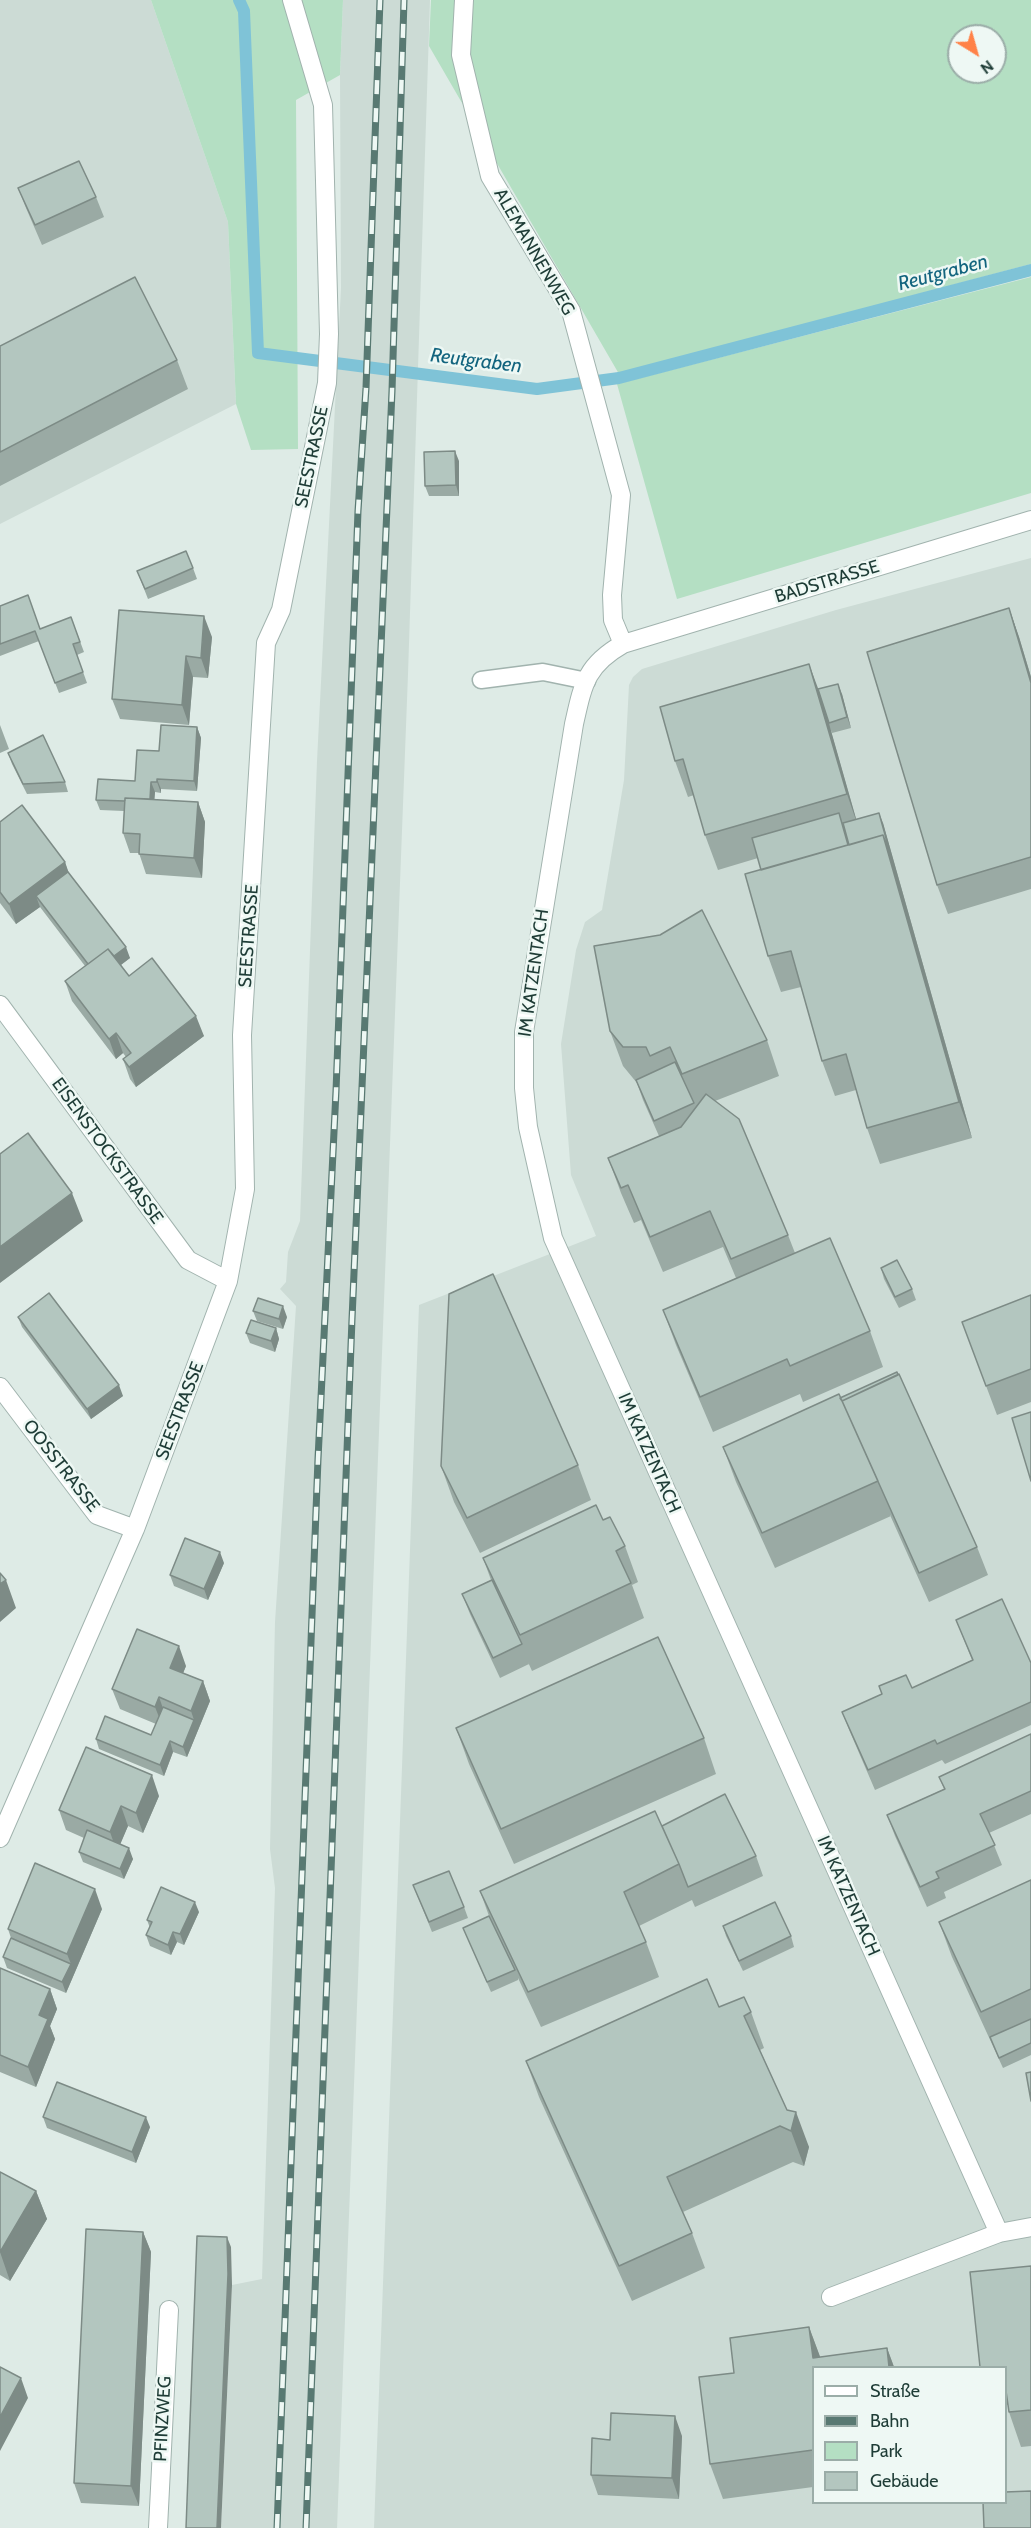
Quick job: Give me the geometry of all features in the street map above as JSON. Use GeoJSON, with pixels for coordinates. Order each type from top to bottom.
{"type":"FeatureCollection","features":[{"type":"Feature","properties":{"kind":"street","name":"SEESTRASSE"},"geometry":{"type":"LineString","coordinates":[[0,1838],[135,1529],[228,1281],[245,1189],[242,1035],[266,643],[281,610],[327,383],[329,334],[323,105],[292,0]]}},
{"type":"Feature","properties":{"kind":"street","name":"ALEMANNENWEG"},"geometry":{"type":"LineString","coordinates":[[464,0],[461,55],[490,176],[571,311],[621,495],[612,595],[613,620],[623,644]]}},
{"type":"Feature","properties":{"kind":"street","name":"BADSTRASSE"},"geometry":{"type":"LineString","coordinates":[[623,644],[1031,520]]}},
{"type":"Feature","properties":{"kind":"street","name":"IM KATZENTACH"},"geometry":{"type":"LineString","coordinates":[[623,644],[596,663],[586,681],[574,724],[524,1032],[524,1088],[528,1127],[553,1238],[999,2233]]}},
{"type":"Feature","properties":{"kind":"street","name":"EISENSTOCKSTRASSE"},"geometry":{"type":"LineString","coordinates":[[0,1005],[188,1260],[228,1281]]}},
{"type":"Feature","properties":{"kind":"street","name":"OOSSTRASSE"},"geometry":{"type":"LineString","coordinates":[[0,1387],[96,1515],[135,1529]]}},
{"type":"Feature","properties":{"kind":"street"},"geometry":{"type":"LineString","coordinates":[[831,2297],[999,2233],[1031,2227]]}},
{"type":"Feature","properties":{"kind":"street","name":"PFINZWEG"},"geometry":{"type":"LineString","coordinates":[[158,2528],[169,2310]]}},
{"type":"Feature","properties":{"kind":"lane"},"geometry":{"type":"LineString","coordinates":[[481,680],[543,672],[586,681]]}},
{"type":"Feature","properties":{"kind":"shaded area"},"geometry":{"type":"Polygon","coordinates":[[[0,0],[151,0],[228,222],[236,404],[0,524],[0,0]]]}},
{"type":"Feature","properties":{"kind":"shaded area"},"geometry":{"type":"Polygon","coordinates":[[[343,0],[430,0],[408,674],[337,2528],[221,2528],[232,2285],[262,2279],[275,1888],[270,1849],[275,1622],[296,1306],[280,1289],[286,1282],[288,1252],[300,1221],[317,761],[341,288],[340,75],[343,0]]]}},
{"type":"Feature","properties":{"kind":"shaded area"},"geometry":{"type":"Polygon","coordinates":[[[1031,558],[1031,2528],[374,2528],[419,1305],[596,1236],[571,1175],[561,1044],[576,950],[585,922],[602,910],[624,780],[629,685],[633,677],[642,669],[836,610],[1031,558]]]}},
{"type":"Feature","properties":{"kind":"green space"},"geometry":{"type":"Polygon","coordinates":[[[151,0],[343,0],[340,75],[296,100],[298,449],[251,450],[236,404],[228,222],[151,0]]]}},
{"type":"Feature","properties":{"kind":"green space"},"geometry":{"type":"Polygon","coordinates":[[[431,0],[1031,0],[1031,264],[619,374],[429,46],[431,0]]]}},
{"type":"Feature","properties":{"kind":"green space"},"geometry":{"type":"Polygon","coordinates":[[[1031,277],[1031,493],[677,599],[617,384],[1031,277]]]}},
{"type":"Feature","properties":{"kind":"building"},"geometry":{"type":"Polygon","coordinates":[[[79,161],[96,197],[35,225],[18,188],[79,161]]]}},
{"type":"Feature","properties":{"kind":"building"},"geometry":{"type":"Polygon","coordinates":[[[135,277],[177,360],[0,452],[0,346],[135,277]]]}},
{"type":"Feature","properties":{"kind":"building"},"geometry":{"type":"Polygon","coordinates":[[[455,451],[456,485],[425,486],[424,452],[455,451]]]}},
{"type":"Feature","properties":{"kind":"building"},"geometry":{"type":"Polygon","coordinates":[[[186,551],[193,568],[145,589],[137,571],[186,551]]]}},
{"type":"Feature","properties":{"kind":"building"},"geometry":{"type":"Polygon","coordinates":[[[28,595],[40,629],[71,617],[80,642],[73,644],[83,672],[55,683],[35,631],[0,644],[0,606],[28,595]]]}},
{"type":"Feature","properties":{"kind":"building"},"geometry":{"type":"Polygon","coordinates":[[[1009,608],[1031,683],[1031,857],[937,885],[867,652],[1009,608]]]}},
{"type":"Feature","properties":{"kind":"building"},"geometry":{"type":"Polygon","coordinates":[[[119,610],[204,616],[201,658],[186,656],[182,705],[112,699],[119,610]]]}},
{"type":"Feature","properties":{"kind":"building"},"geometry":{"type":"Polygon","coordinates":[[[809,664],[847,794],[705,835],[683,759],[675,761],[660,707],[809,664]]]}},
{"type":"Feature","properties":{"kind":"building"},"geometry":{"type":"Polygon","coordinates":[[[838,684],[847,717],[829,723],[818,689],[838,684]]]}},
{"type":"Feature","properties":{"kind":"building"},"geometry":{"type":"Polygon","coordinates":[[[161,725],[197,727],[194,781],[157,779],[157,782],[151,782],[150,799],[96,800],[98,779],[135,781],[137,750],[159,751],[161,725]]]}},
{"type":"Feature","properties":{"kind":"building"},"geometry":{"type":"Polygon","coordinates":[[[43,735],[65,782],[23,784],[8,753],[43,735]]]}},
{"type":"Feature","properties":{"kind":"building"},"geometry":{"type":"Polygon","coordinates":[[[125,798],[198,802],[194,858],[139,854],[140,834],[123,833],[125,798]]]}},
{"type":"Feature","properties":{"kind":"building"},"geometry":{"type":"Polygon","coordinates":[[[22,805],[65,862],[9,904],[0,892],[0,822],[22,805]]]}},
{"type":"Feature","properties":{"kind":"building"},"geometry":{"type":"Polygon","coordinates":[[[839,813],[848,845],[761,870],[752,838],[839,813]]]}},
{"type":"Feature","properties":{"kind":"building"},"geometry":{"type":"Polygon","coordinates":[[[879,813],[892,860],[883,835],[849,845],[843,823],[879,813]]]}},
{"type":"Feature","properties":{"kind":"building"},"geometry":{"type":"Polygon","coordinates":[[[883,835],[959,1102],[867,1128],[846,1054],[822,1061],[791,951],[768,956],[745,874],[883,835]]]}},
{"type":"Feature","properties":{"kind":"building"},"geometry":{"type":"Polygon","coordinates":[[[68,872],[126,947],[114,956],[108,949],[88,964],[36,896],[68,872]]]}},
{"type":"Feature","properties":{"kind":"building"},"geometry":{"type":"Polygon","coordinates":[[[702,910],[767,1040],[682,1074],[670,1047],[650,1056],[646,1047],[623,1047],[610,1031],[594,946],[660,935],[702,910]]]}},
{"type":"Feature","properties":{"kind":"building"},"geometry":{"type":"Polygon","coordinates":[[[108,949],[129,976],[152,958],[196,1016],[129,1067],[123,1059],[131,1053],[116,1033],[109,1039],[65,981],[108,949]]]}},
{"type":"Feature","properties":{"kind":"building"},"geometry":{"type":"Polygon","coordinates":[[[675,1062],[694,1103],[654,1121],[636,1080],[675,1062]]]}},
{"type":"Feature","properties":{"kind":"building"},"geometry":{"type":"Polygon","coordinates":[[[706,1094],[739,1119],[788,1235],[731,1259],[710,1211],[650,1237],[628,1185],[621,1188],[608,1158],[681,1127],[706,1094]]]}},
{"type":"Feature","properties":{"kind":"building"},"geometry":{"type":"Polygon","coordinates":[[[28,1133],[72,1193],[0,1247],[0,1154],[28,1133]]]}},
{"type":"Feature","properties":{"kind":"building"},"geometry":{"type":"Polygon","coordinates":[[[830,1238],[870,1331],[790,1366],[787,1359],[700,1397],[663,1310],[830,1238]]]}},
{"type":"Feature","properties":{"kind":"building"},"geometry":{"type":"Polygon","coordinates":[[[897,1260],[912,1289],[895,1297],[881,1268],[897,1260]]]}},
{"type":"Feature","properties":{"kind":"building"},"geometry":{"type":"Polygon","coordinates":[[[493,1274],[578,1465],[467,1518],[441,1466],[449,1294],[493,1274]]]}},
{"type":"Feature","properties":{"kind":"building"},"geometry":{"type":"Polygon","coordinates":[[[49,1293],[119,1385],[87,1409],[18,1317],[49,1293]]]}},
{"type":"Feature","properties":{"kind":"building"},"geometry":{"type":"Polygon","coordinates":[[[1031,1295],[1031,1369],[986,1386],[962,1322],[1031,1295]]]}},
{"type":"Feature","properties":{"kind":"building"},"geometry":{"type":"Polygon","coordinates":[[[258,1298],[283,1306],[279,1319],[253,1311],[258,1298]]]}},
{"type":"Feature","properties":{"kind":"building"},"geometry":{"type":"Polygon","coordinates":[[[251,1320],[276,1328],[271,1341],[246,1333],[251,1320]]]}},
{"type":"Feature","properties":{"kind":"building"},"geometry":{"type":"Polygon","coordinates":[[[897,1372],[898,1375],[842,1401],[840,1398],[897,1372]]]}},
{"type":"Feature","properties":{"kind":"building"},"geometry":{"type":"Polygon","coordinates":[[[899,1374],[977,1547],[919,1573],[842,1401],[899,1374]]]}},
{"type":"Feature","properties":{"kind":"building"},"geometry":{"type":"Polygon","coordinates":[[[839,1394],[878,1481],[762,1533],[723,1447],[839,1394]]]}},
{"type":"Feature","properties":{"kind":"building"},"geometry":{"type":"Polygon","coordinates":[[[1031,1412],[1031,1481],[1012,1418],[1031,1412]]]}},
{"type":"Feature","properties":{"kind":"building"},"geometry":{"type":"Polygon","coordinates":[[[596,1505],[603,1520],[610,1517],[625,1546],[616,1551],[631,1583],[520,1635],[483,1558],[596,1505]]]}},
{"type":"Feature","properties":{"kind":"building"},"geometry":{"type":"Polygon","coordinates":[[[185,1538],[220,1552],[204,1589],[170,1575],[185,1538]]]}},
{"type":"Feature","properties":{"kind":"building"},"geometry":{"type":"Polygon","coordinates":[[[0,1573],[6,1580],[0,1584],[0,1573]]]}},
{"type":"Feature","properties":{"kind":"building"},"geometry":{"type":"Polygon","coordinates":[[[492,1580],[522,1644],[493,1658],[462,1594],[492,1580]]]}},
{"type":"Feature","properties":{"kind":"building"},"geometry":{"type":"Polygon","coordinates":[[[1002,1599],[1031,1663],[1031,1702],[937,1744],[935,1740],[868,1770],[842,1712],[882,1694],[879,1686],[906,1675],[912,1688],[973,1660],[956,1620],[1002,1599]]]}},
{"type":"Feature","properties":{"kind":"building"},"geometry":{"type":"Polygon","coordinates":[[[137,1629],[179,1646],[170,1668],[203,1681],[191,1711],[159,1697],[155,1707],[112,1689],[137,1629]]]}},
{"type":"Feature","properties":{"kind":"building"},"geometry":{"type":"Polygon","coordinates":[[[658,1637],[704,1738],[501,1829],[456,1728],[658,1637]]]}},
{"type":"Feature","properties":{"kind":"building"},"geometry":{"type":"Polygon","coordinates":[[[163,1707],[194,1720],[183,1747],[170,1741],[160,1765],[96,1739],[105,1716],[151,1735],[163,1707]]]}},
{"type":"Feature","properties":{"kind":"building"},"geometry":{"type":"Polygon","coordinates":[[[1031,1734],[1031,1791],[980,1814],[995,1845],[936,1872],[939,1878],[920,1887],[887,1815],[945,1789],[939,1777],[1031,1734]]]}},
{"type":"Feature","properties":{"kind":"building"},"geometry":{"type":"Polygon","coordinates":[[[86,1747],[152,1775],[136,1813],[121,1806],[110,1832],[59,1810],[86,1747]]]}},
{"type":"Feature","properties":{"kind":"building"},"geometry":{"type":"Polygon","coordinates":[[[725,1794],[756,1856],[688,1887],[662,1826],[725,1794]]]}},
{"type":"Feature","properties":{"kind":"building"},"geometry":{"type":"Polygon","coordinates":[[[655,1811],[679,1864],[624,1892],[646,1942],[528,1992],[480,1891],[655,1811]]]}},
{"type":"Feature","properties":{"kind":"building"},"geometry":{"type":"Polygon","coordinates":[[[87,1830],[129,1848],[120,1869],[79,1852],[87,1830]]]}},
{"type":"Feature","properties":{"kind":"building"},"geometry":{"type":"Polygon","coordinates":[[[35,1863],[95,1889],[67,1954],[8,1929],[35,1863]]]}},
{"type":"Feature","properties":{"kind":"building"},"geometry":{"type":"Polygon","coordinates":[[[449,1871],[464,1907],[429,1922],[413,1885],[449,1871]]]}},
{"type":"Feature","properties":{"kind":"building"},"geometry":{"type":"Polygon","coordinates":[[[1031,1880],[1031,1989],[981,2012],[939,1922],[1031,1880]]]}},
{"type":"Feature","properties":{"kind":"building"},"geometry":{"type":"Polygon","coordinates":[[[161,1887],[195,1902],[180,1934],[173,1932],[168,1945],[146,1935],[152,1922],[147,1920],[161,1887]]]}},
{"type":"Feature","properties":{"kind":"building"},"geometry":{"type":"Polygon","coordinates":[[[775,1902],[791,1936],[739,1961],[723,1926],[775,1902]]]}},
{"type":"Feature","properties":{"kind":"building"},"geometry":{"type":"Polygon","coordinates":[[[489,1916],[515,1970],[487,1982],[463,1928],[489,1916]]]}},
{"type":"Feature","properties":{"kind":"building"},"geometry":{"type":"Polygon","coordinates":[[[11,1938],[71,1964],[62,1982],[3,1957],[11,1938]]]}},
{"type":"Feature","properties":{"kind":"building"},"geometry":{"type":"Polygon","coordinates":[[[0,1968],[50,1989],[39,2015],[48,2019],[28,2067],[0,2055],[0,1968]]]}},
{"type":"Feature","properties":{"kind":"building"},"geometry":{"type":"Polygon","coordinates":[[[707,1979],[719,2007],[744,1997],[751,2012],[744,2016],[787,2110],[796,2112],[791,2131],[780,2126],[667,2177],[692,2233],[619,2266],[526,2061],[707,1979]]]}},
{"type":"Feature","properties":{"kind":"building"},"geometry":{"type":"Polygon","coordinates":[[[1031,2019],[1031,2043],[999,2058],[990,2037],[1031,2019]]]}},
{"type":"Feature","properties":{"kind":"building"},"geometry":{"type":"Polygon","coordinates":[[[1031,2072],[1031,2101],[1026,2073],[1031,2072]]]}},
{"type":"Feature","properties":{"kind":"building"},"geometry":{"type":"Polygon","coordinates":[[[57,2082],[146,2117],[132,2152],[43,2117],[57,2082]]]}},
{"type":"Feature","properties":{"kind":"building"},"geometry":{"type":"Polygon","coordinates":[[[0,2172],[36,2191],[0,2252],[0,2172]]]}},
{"type":"Feature","properties":{"kind":"building"},"geometry":{"type":"Polygon","coordinates":[[[86,2229],[143,2232],[131,2486],[74,2483],[86,2229]]]}},
{"type":"Feature","properties":{"kind":"building"},"geometry":{"type":"Polygon","coordinates":[[[197,2236],[227,2237],[228,2274],[217,2528],[186,2528],[197,2236]]]}},
{"type":"Feature","properties":{"kind":"building"},"geometry":{"type":"Polygon","coordinates":[[[1031,2266],[1031,2410],[1009,2412],[1007,2366],[980,2366],[970,2272],[1031,2266]]]}},
{"type":"Feature","properties":{"kind":"building"},"geometry":{"type":"Polygon","coordinates":[[[809,2327],[813,2358],[887,2348],[889,2366],[812,2366],[812,2450],[710,2464],[699,2377],[734,2373],[730,2338],[809,2327]]]}},
{"type":"Feature","properties":{"kind":"building"},"geometry":{"type":"Polygon","coordinates":[[[0,2367],[21,2378],[0,2417],[0,2367]]]}},
{"type":"Feature","properties":{"kind":"building"},"geometry":{"type":"Polygon","coordinates":[[[611,2413],[675,2416],[672,2478],[591,2475],[592,2438],[610,2440],[611,2413]]]}},
{"type":"Feature","properties":{"kind":"building"},"geometry":{"type":"Polygon","coordinates":[[[1031,2491],[1031,2528],[984,2528],[983,2504],[1007,2504],[1007,2492],[1031,2491]]]}},
{"type":"Feature","properties":{"kind":"waterway","name":"Reutgraben"},"geometry":{"type":"LineString","coordinates":[[239,0],[244,11],[258,353],[537,389],[619,378],[1031,270]]}},
{"type":"Feature","properties":{"kind":"railway"},"geometry":{"type":"LineString","coordinates":[[277,2528],[318,1459],[336,1091],[358,511],[366,388],[380,0]]}},
{"type":"Feature","properties":{"kind":"railway"},"geometry":{"type":"LineString","coordinates":[[306,2528],[352,1319],[392,391],[404,0]]}}]}
